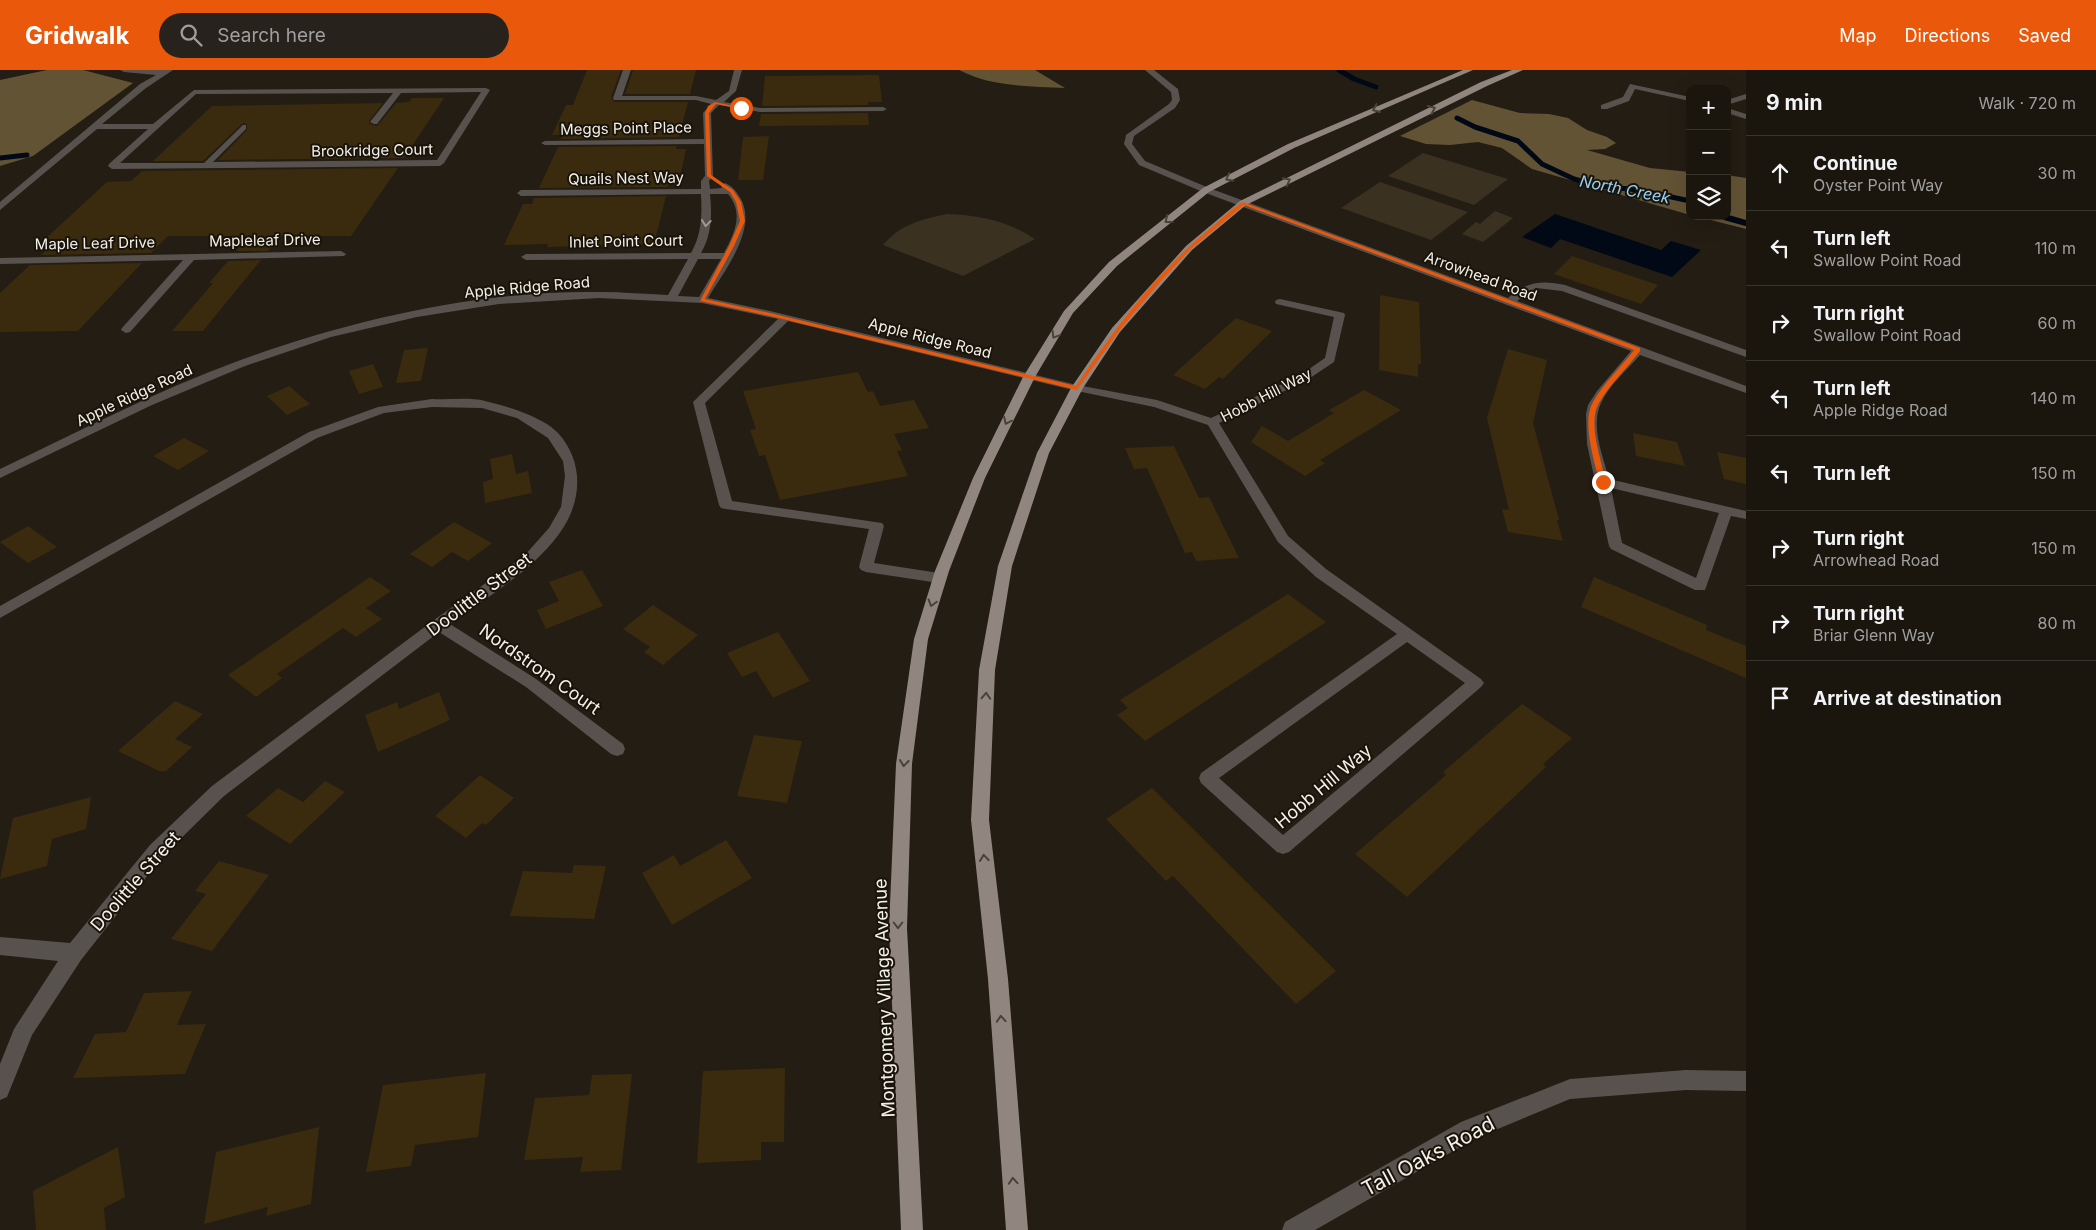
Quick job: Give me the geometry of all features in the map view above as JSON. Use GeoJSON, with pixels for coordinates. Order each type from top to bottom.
{"type":"FeatureCollection","features":[{"type":"Feature","properties":{"kind":"main road","name":"Montgomery Village Avenue"},"geometry":{"type":"LineString","coordinates":[[912,1230],[898,928],[904,764],[922,639],[939,578],[979,478],[1029,377],[1069,311],[1113,264],[1206,190],[1291,146],[1469,70]]}},
{"type":"Feature","properties":{"kind":"main road"},"geometry":{"type":"LineString","coordinates":[[1016,1230],[998,979],[980,820],[987,670],[1005,566],[1043,453],[1077,388],[1116,330],[1189,248],[1243,203],[1484,84],[1519,70]]}},
{"type":"Feature","properties":{"kind":"street"},"geometry":{"type":"LineString","coordinates":[[124,70],[166,71]]}},
{"type":"Feature","properties":{"kind":"street"},"geometry":{"type":"LineString","coordinates":[[627,70],[617,98],[696,98],[760,110],[883,109]]}},
{"type":"Feature","properties":{"kind":"street"},"geometry":{"type":"LineString","coordinates":[[672,297],[703,241],[706,228],[705,182],[709,176],[707,113],[709,107],[730,94],[735,87],[738,70]]}},
{"type":"Feature","properties":{"kind":"street","name":"Arrowhead Road"},"geometry":{"type":"LineString","coordinates":[[1149,70],[1175,91],[1176,100],[1172,106],[1130,135],[1128,144],[1142,163],[1206,190],[1746,390]]}},
{"type":"Feature","properties":{"kind":"street"},"geometry":{"type":"LineString","coordinates":[[0,207],[143,86],[166,71]]}},
{"type":"Feature","properties":{"kind":"street"},"geometry":{"type":"LineString","coordinates":[[1604,106],[1626,99],[1633,86],[1659,90],[1686,98]]}},
{"type":"Feature","properties":{"kind":"street"},"geometry":{"type":"LineString","coordinates":[[374,122],[398,90]]}},
{"type":"Feature","properties":{"kind":"street","name":"Brookridge Court"},"geometry":{"type":"LineString","coordinates":[[398,90],[486,90],[440,163],[112,166],[194,92],[398,90]]}},
{"type":"Feature","properties":{"kind":"street"},"geometry":{"type":"LineString","coordinates":[[1731,101],[1746,96]]}},
{"type":"Feature","properties":{"kind":"street"},"geometry":{"type":"LineString","coordinates":[[1731,111],[1746,117]]}},
{"type":"Feature","properties":{"kind":"street"},"geometry":{"type":"LineString","coordinates":[[95,127],[155,126]]}},
{"type":"Feature","properties":{"kind":"street"},"geometry":{"type":"LineString","coordinates":[[206,165],[243,128]]}},
{"type":"Feature","properties":{"kind":"street","name":"Meggs Point Place"},"geometry":{"type":"LineString","coordinates":[[545,143],[707,141]]}},
{"type":"Feature","properties":{"kind":"street"},"geometry":{"type":"LineString","coordinates":[[702,300],[726,256],[742,221],[738,202],[731,191],[709,176]]}},
{"type":"Feature","properties":{"kind":"street","name":"Quails Nest Way"},"geometry":{"type":"LineString","coordinates":[[521,193],[731,191]]}},
{"type":"Feature","properties":{"kind":"street","name":"Mapleleaf Drive"},"geometry":{"type":"LineString","coordinates":[[191,256],[341,254]]}},
{"type":"Feature","properties":{"kind":"street"},"geometry":{"type":"LineString","coordinates":[[126,330],[191,256]]}},
{"type":"Feature","properties":{"kind":"street","name":"Maple Leaf Drive"},"geometry":{"type":"LineString","coordinates":[[0,261],[191,256]]}},
{"type":"Feature","properties":{"kind":"street","name":"Inlet Point Court"},"geometry":{"type":"LineString","coordinates":[[526,257],[726,256]]}},
{"type":"Feature","properties":{"kind":"street"},"geometry":{"type":"LineString","coordinates":[[1510,302],[1526,287],[1535,284],[1551,285],[1574,291],[1746,354]]}},
{"type":"Feature","properties":{"kind":"street","name":"Apple Ridge Road"},"geometry":{"type":"LineString","coordinates":[[0,474],[148,403],[241,364],[328,335],[417,314],[499,301],[590,296],[672,297],[702,300],[1077,388]]}},
{"type":"Feature","properties":{"kind":"street","name":"Hobb Hill Way"},"geometry":{"type":"LineString","coordinates":[[1212,422],[1304,378],[1330,360],[1340,315],[1280,302]]}},
{"type":"Feature","properties":{"kind":"street"},"geometry":{"type":"LineString","coordinates":[[785,318],[699,402],[726,505],[877,526],[866,568],[939,578]]}},
{"type":"Feature","properties":{"kind":"street"},"geometry":{"type":"LineString","coordinates":[[1638,350],[1595,403],[1592,416],[1592,435],[1616,546],[1700,586],[1726,510]]}},
{"type":"Feature","properties":{"kind":"street","name":"Hobb Hill Way"},"geometry":{"type":"LineString","coordinates":[[1077,388],[1157,404],[1212,422],[1283,539],[1321,573],[1408,634],[1476,683],[1283,846],[1207,778],[1408,634]]}},
{"type":"Feature","properties":{"kind":"street","name":"Doolittle Street"},"geometry":{"type":"LineString","coordinates":[[0,613],[313,435],[382,410],[432,403],[483,404],[521,415],[553,435],[569,461],[571,476],[568,507],[554,530],[530,558],[439,624],[218,791],[156,851],[74,953],[24,1029],[0,1090]]}},
{"type":"Feature","properties":{"kind":"street"},"geometry":{"type":"LineString","coordinates":[[1603,482],[1746,515]]}},
{"type":"Feature","properties":{"kind":"street","name":"Nordstrom Court"},"geometry":{"type":"LineString","coordinates":[[439,624],[530,683],[617,749]]}},
{"type":"Feature","properties":{"kind":"street"},"geometry":{"type":"LineString","coordinates":[[0,946],[74,953]]}},
{"type":"Feature","properties":{"kind":"street","name":"Tall Oaks Road"},"geometry":{"type":"LineString","coordinates":[[1292,1230],[1468,1130],[1570,1089],[1686,1080],[1746,1081]]}},
{"type":"Feature","properties":{"kind":"shaded area"},"geometry":{"type":"Polygon","coordinates":[[[47,70],[83,70],[133,83],[33,156],[0,166],[0,80],[47,70]]]}},
{"type":"Feature","properties":{"kind":"shaded area"},"geometry":{"type":"Polygon","coordinates":[[[959,70],[1035,70],[1065,88],[997,83],[959,70]]]}},
{"type":"Feature","properties":{"kind":"shaded area"},"geometry":{"type":"Polygon","coordinates":[[[1472,100],[1520,113],[1549,114],[1568,118],[1587,130],[1607,137],[1616,143],[1605,149],[1587,150],[1650,168],[1686,172],[1686,214],[1532,169],[1502,148],[1478,142],[1450,145],[1426,144],[1400,136],[1472,100]]]}},
{"type":"Feature","properties":{"kind":"shaded area"},"geometry":{"type":"Polygon","coordinates":[[[1423,153],[1508,179],[1474,205],[1388,176],[1423,153]]]}},
{"type":"Feature","properties":{"kind":"shaded area"},"geometry":{"type":"Polygon","coordinates":[[[1731,176],[1746,178],[1746,229],[1711,220],[1731,220],[1731,176]]]}},
{"type":"Feature","properties":{"kind":"shaded area"},"geometry":{"type":"Polygon","coordinates":[[[1380,182],[1468,212],[1431,240],[1341,208],[1380,182]]]}},
{"type":"Feature","properties":{"kind":"shaded area"},"geometry":{"type":"Polygon","coordinates":[[[1495,211],[1513,218],[1483,242],[1462,234],[1476,222],[1480,224],[1495,211]]]}},
{"type":"Feature","properties":{"kind":"shaded area"},"geometry":{"type":"Polygon","coordinates":[[[947,214],[970,216],[1004,223],[1035,239],[963,276],[883,245],[896,232],[912,224],[947,214]]]}},
{"type":"Feature","properties":{"kind":"shaded area"},"geometry":{"type":"Polygon","coordinates":[[[1555,214],[1661,250],[1671,241],[1701,250],[1672,277],[1560,239],[1551,248],[1522,237],[1555,214]]]}},
{"type":"Feature","properties":{"kind":"building"},"geometry":{"type":"Polygon","coordinates":[[[587,70],[621,70],[611,97],[614,102],[688,102],[679,137],[561,139],[563,135],[552,135],[566,105],[573,105],[587,70]]]}},
{"type":"Feature","properties":{"kind":"building"},"geometry":{"type":"Polygon","coordinates":[[[633,70],[696,70],[690,94],[625,94],[633,70]]]}},
{"type":"Feature","properties":{"kind":"building"},"geometry":{"type":"Polygon","coordinates":[[[879,75],[882,102],[868,102],[868,105],[762,106],[765,76],[879,75]]]}},
{"type":"Feature","properties":{"kind":"building"},"geometry":{"type":"Polygon","coordinates":[[[412,98],[444,98],[404,158],[218,160],[247,130],[247,124],[243,123],[203,161],[153,161],[212,106],[383,103],[369,121],[369,124],[377,126],[396,103],[409,102],[412,98]]]}},
{"type":"Feature","properties":{"kind":"building"},"geometry":{"type":"Polygon","coordinates":[[[868,113],[869,125],[759,126],[761,114],[868,113]]]}},
{"type":"Feature","properties":{"kind":"building"},"geometry":{"type":"Polygon","coordinates":[[[769,136],[763,180],[738,180],[743,137],[769,136]]]}},
{"type":"Feature","properties":{"kind":"building"},"geometry":{"type":"Polygon","coordinates":[[[677,146],[676,149],[686,149],[678,184],[669,184],[668,187],[539,188],[558,147],[677,146]]]}},
{"type":"Feature","properties":{"kind":"building"},"geometry":{"type":"Polygon","coordinates":[[[398,168],[351,236],[280,236],[268,251],[236,251],[249,236],[168,236],[151,253],[41,255],[58,239],[45,239],[107,182],[131,181],[142,171],[398,168]]]}},
{"type":"Feature","properties":{"kind":"building"},"geometry":{"type":"Polygon","coordinates":[[[666,196],[654,244],[547,247],[548,244],[504,245],[523,204],[532,204],[534,198],[666,196]]]}},
{"type":"Feature","properties":{"kind":"building"},"geometry":{"type":"Polygon","coordinates":[[[1572,256],[1658,285],[1641,304],[1554,274],[1572,256]]]}},
{"type":"Feature","properties":{"kind":"building"},"geometry":{"type":"Polygon","coordinates":[[[261,260],[203,331],[172,331],[213,283],[209,283],[228,261],[261,260]]]}},
{"type":"Feature","properties":{"kind":"building"},"geometry":{"type":"Polygon","coordinates":[[[142,263],[78,331],[0,332],[0,293],[30,265],[142,263]]]}},
{"type":"Feature","properties":{"kind":"building"},"geometry":{"type":"Polygon","coordinates":[[[1380,295],[1419,302],[1421,364],[1418,364],[1418,377],[1379,370],[1380,295]]]}},
{"type":"Feature","properties":{"kind":"building"},"geometry":{"type":"Polygon","coordinates":[[[1236,318],[1272,331],[1223,379],[1219,377],[1205,389],[1173,375],[1236,318]]]}},
{"type":"Feature","properties":{"kind":"building"},"geometry":{"type":"Polygon","coordinates":[[[428,348],[421,381],[396,383],[404,350],[428,348]]]}},
{"type":"Feature","properties":{"kind":"building"},"geometry":{"type":"Polygon","coordinates":[[[1508,349],[1547,360],[1533,423],[1563,541],[1508,532],[1502,509],[1509,510],[1487,418],[1508,349]]]}},
{"type":"Feature","properties":{"kind":"building"},"geometry":{"type":"Polygon","coordinates":[[[373,364],[383,387],[359,394],[349,371],[373,364]]]}},
{"type":"Feature","properties":{"kind":"building"},"geometry":{"type":"Polygon","coordinates":[[[858,372],[868,392],[873,391],[880,406],[914,400],[929,428],[894,434],[902,450],[897,451],[908,476],[780,500],[765,455],[759,456],[750,430],[756,429],[743,391],[858,372]]]}},
{"type":"Feature","properties":{"kind":"building"},"geometry":{"type":"Polygon","coordinates":[[[289,386],[310,404],[287,415],[267,396],[289,386]]]}},
{"type":"Feature","properties":{"kind":"building"},"geometry":{"type":"Polygon","coordinates":[[[1364,390],[1401,410],[1320,460],[1325,463],[1305,476],[1251,442],[1262,426],[1288,441],[1334,413],[1329,410],[1364,390]]]}},
{"type":"Feature","properties":{"kind":"building"},"geometry":{"type":"Polygon","coordinates":[[[1633,433],[1677,442],[1685,466],[1636,456],[1633,433]]]}},
{"type":"Feature","properties":{"kind":"building"},"geometry":{"type":"Polygon","coordinates":[[[184,438],[209,451],[178,470],[153,456],[184,438]]]}},
{"type":"Feature","properties":{"kind":"building"},"geometry":{"type":"Polygon","coordinates":[[[1174,446],[1199,498],[1209,497],[1239,558],[1196,561],[1192,552],[1185,553],[1147,468],[1134,469],[1125,448],[1174,446]]]}},
{"type":"Feature","properties":{"kind":"building"},"geometry":{"type":"Polygon","coordinates":[[[1717,452],[1746,458],[1746,484],[1724,479],[1717,452]]]}},
{"type":"Feature","properties":{"kind":"building"},"geometry":{"type":"Polygon","coordinates":[[[512,454],[516,474],[528,471],[532,493],[485,503],[483,482],[493,479],[490,459],[512,454]]]}},
{"type":"Feature","properties":{"kind":"building"},"geometry":{"type":"Polygon","coordinates":[[[454,522],[492,543],[468,561],[452,552],[432,567],[410,554],[454,522]]]}},
{"type":"Feature","properties":{"kind":"building"},"geometry":{"type":"Polygon","coordinates":[[[28,526],[57,547],[28,563],[0,542],[28,526]]]}},
{"type":"Feature","properties":{"kind":"building"},"geometry":{"type":"Polygon","coordinates":[[[582,570],[603,606],[546,629],[537,610],[559,601],[549,582],[582,570]]]}},
{"type":"Feature","properties":{"kind":"building"},"geometry":{"type":"Polygon","coordinates":[[[370,577],[391,591],[366,608],[382,619],[356,637],[343,628],[277,674],[282,678],[256,697],[228,675],[370,577]]]}},
{"type":"Feature","properties":{"kind":"building"},"geometry":{"type":"Polygon","coordinates":[[[1594,577],[1707,625],[1706,630],[1746,646],[1746,678],[1581,607],[1594,577]]]}},
{"type":"Feature","properties":{"kind":"building"},"geometry":{"type":"Polygon","coordinates":[[[1288,594],[1326,622],[1145,741],[1117,715],[1128,708],[1120,700],[1288,594]]]}},
{"type":"Feature","properties":{"kind":"building"},"geometry":{"type":"Polygon","coordinates":[[[653,605],[698,635],[663,665],[644,652],[650,647],[623,629],[653,605]]]}},
{"type":"Feature","properties":{"kind":"building"},"geometry":{"type":"Polygon","coordinates":[[[778,632],[810,681],[773,698],[756,671],[742,677],[727,653],[778,632]]]}},
{"type":"Feature","properties":{"kind":"building"},"geometry":{"type":"Polygon","coordinates":[[[439,692],[450,720],[378,752],[365,715],[397,702],[399,709],[439,692]]]}},
{"type":"Feature","properties":{"kind":"building"},"geometry":{"type":"Polygon","coordinates":[[[175,701],[203,714],[175,739],[192,747],[166,771],[159,771],[118,751],[175,701]]]}},
{"type":"Feature","properties":{"kind":"building"},"geometry":{"type":"Polygon","coordinates":[[[1522,704],[1572,738],[1543,764],[1546,767],[1407,897],[1355,854],[1446,775],[1443,772],[1522,704]]]}},
{"type":"Feature","properties":{"kind":"building"},"geometry":{"type":"Polygon","coordinates":[[[754,735],[802,741],[787,803],[737,796],[754,735]]]}},
{"type":"Feature","properties":{"kind":"building"},"geometry":{"type":"Polygon","coordinates":[[[480,775],[514,798],[486,825],[482,823],[466,838],[435,816],[480,775]]]}},
{"type":"Feature","properties":{"kind":"building"},"geometry":{"type":"Polygon","coordinates":[[[325,781],[345,792],[290,844],[246,816],[278,788],[303,802],[325,781]]]}},
{"type":"Feature","properties":{"kind":"building"},"geometry":{"type":"Polygon","coordinates":[[[1152,788],[1336,971],[1296,1004],[1173,876],[1166,881],[1106,819],[1152,788]]]}},
{"type":"Feature","properties":{"kind":"building"},"geometry":{"type":"Polygon","coordinates":[[[91,797],[86,829],[52,839],[47,866],[0,879],[13,818],[91,797]]]}},
{"type":"Feature","properties":{"kind":"building"},"geometry":{"type":"Polygon","coordinates":[[[726,840],[752,878],[672,925],[642,873],[674,855],[680,866],[726,840]]]}},
{"type":"Feature","properties":{"kind":"building"},"geometry":{"type":"Polygon","coordinates":[[[219,861],[269,875],[212,951],[171,939],[206,894],[195,891],[219,861]]]}},
{"type":"Feature","properties":{"kind":"building"},"geometry":{"type":"Polygon","coordinates":[[[574,865],[606,866],[594,919],[510,916],[523,871],[572,873],[574,865]]]}},
{"type":"Feature","properties":{"kind":"building"},"geometry":{"type":"Polygon","coordinates":[[[192,991],[177,1025],[206,1024],[185,1074],[73,1078],[95,1034],[126,1032],[144,993],[192,991]]]}},
{"type":"Feature","properties":{"kind":"building"},"geometry":{"type":"Polygon","coordinates":[[[785,1068],[784,1142],[761,1142],[761,1160],[697,1163],[703,1071],[785,1068]]]}},
{"type":"Feature","properties":{"kind":"building"},"geometry":{"type":"Polygon","coordinates":[[[486,1073],[478,1137],[415,1145],[411,1166],[366,1172],[383,1085],[486,1073]]]}},
{"type":"Feature","properties":{"kind":"building"},"geometry":{"type":"Polygon","coordinates":[[[632,1074],[621,1170],[580,1172],[583,1157],[524,1160],[535,1098],[589,1095],[592,1075],[632,1074]]]}},
{"type":"Feature","properties":{"kind":"building"},"geometry":{"type":"Polygon","coordinates":[[[319,1127],[311,1204],[266,1216],[268,1207],[204,1224],[216,1152],[319,1127]]]}},
{"type":"Feature","properties":{"kind":"building"},"geometry":{"type":"Polygon","coordinates":[[[118,1147],[125,1197],[104,1208],[106,1230],[36,1230],[33,1191],[118,1147]]]}},
{"type":"Feature","properties":{"kind":"waterway","name":"North Creek"},"geometry":{"type":"LineString","coordinates":[[1339,70],[1354,79],[1376,87]]}},
{"type":"Feature","properties":{"kind":"waterway","name":"North Creek"},"geometry":{"type":"LineString","coordinates":[[1457,118],[1475,127],[1518,141],[1542,164],[1574,179],[1599,186],[1639,190],[1686,200]]}},
{"type":"Feature","properties":{"kind":"waterway"},"geometry":{"type":"LineString","coordinates":[[0,158],[27,155]]}},
{"type":"Feature","properties":{"kind":"waterway","name":"North Creek"},"geometry":{"type":"LineString","coordinates":[[1731,219],[1746,223]]}},
{"type":"Feature","properties":{"kind":"route"},"geometry":{"type":"LineString","coordinates":[[741,108],[715,103],[709,107],[707,113],[709,176],[717,179],[731,191],[738,202],[742,221],[732,246],[702,300],[770,314],[1077,388],[1116,330],[1158,281],[1189,248],[1243,203],[1638,350],[1595,403],[1592,416],[1592,435],[1603,482]]}}]}
